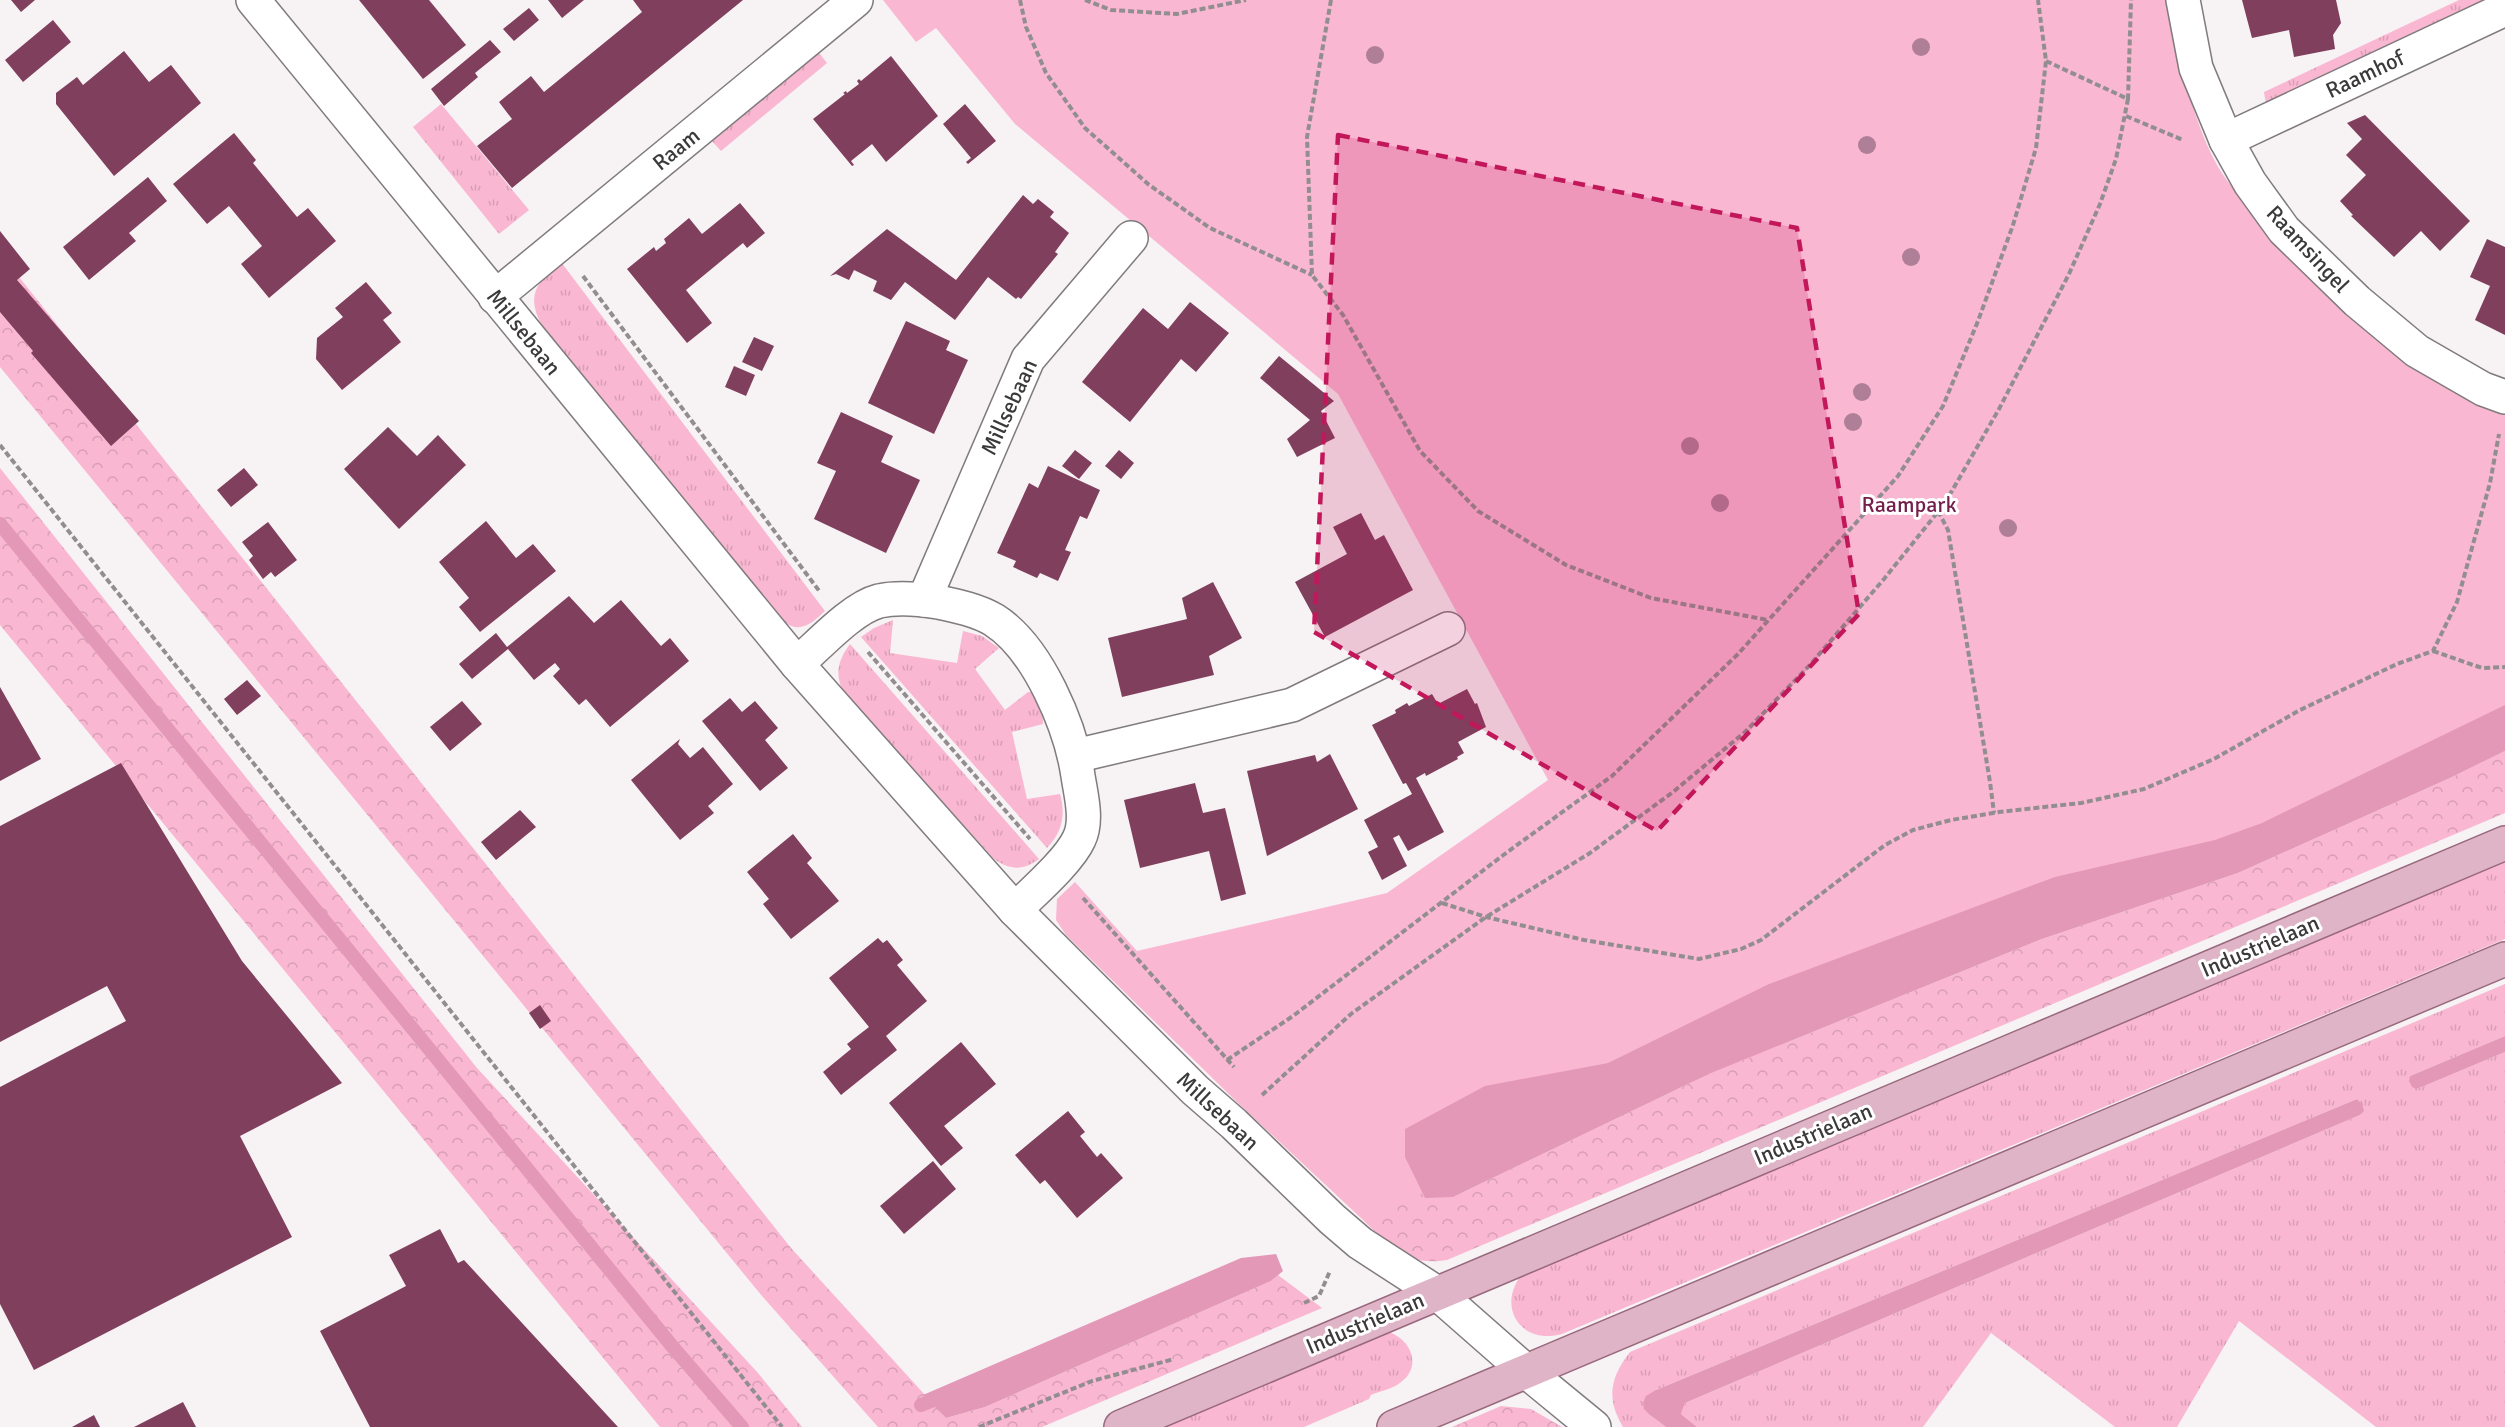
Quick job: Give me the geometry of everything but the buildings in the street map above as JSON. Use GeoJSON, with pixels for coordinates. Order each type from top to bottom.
{"type":"FeatureCollection","features":[{"type":"Feature","properties":{"kind":"main road","name":"Industrielaan"},"geometry":{"type":"LineString","coordinates":[[1121,1427],[2505,843]]}},
{"type":"Feature","properties":{"kind":"main road"},"geometry":{"type":"LineString","coordinates":[[1394,1427],[2505,959]]}},
{"type":"Feature","properties":{"kind":"street","name":"Millsebaan"},"geometry":{"type":"LineString","coordinates":[[253,0],[796,664],[1016,910],[1195,1090],[1234,1124],[1332,1219],[1360,1243],[1437,1293],[1594,1427]]}},
{"type":"Feature","properties":{"kind":"street","name":"Raam"},"geometry":{"type":"LineString","coordinates":[[495,297],[856,0]]}},
{"type":"Feature","properties":{"kind":"street","name":"Raamsingel"},"geometry":{"type":"LineString","coordinates":[[2183,0],[2196,68],[2226,140],[2250,183],[2284,230],[2357,301],[2417,351],[2483,389],[2504,396]]}},
{"type":"Feature","properties":{"kind":"street","name":"Raamhof"},"geometry":{"type":"LineString","coordinates":[[2226,140],[2505,9]]}},
{"type":"Feature","properties":{"kind":"street","name":"Millsebaan"},"geometry":{"type":"LineString","coordinates":[[924,600],[1028,359],[1131,238]]}},
{"type":"Feature","properties":{"kind":"street"},"geometry":{"type":"LineString","coordinates":[[796,664],[861,609],[895,598],[924,600],[961,607],[994,621],[1016,641],[1047,682],[1075,756],[1083,811],[1080,838],[1016,910]]}},
{"type":"Feature","properties":{"kind":"street"},"geometry":{"type":"LineString","coordinates":[[1075,756],[1293,705],[1448,629]]}},
{"type":"Feature","properties":{"kind":"path"},"geometry":{"type":"LineString","coordinates":[[1020,0],[1026,27],[1046,73],[1085,128],[1148,184],[1209,228],[1312,275],[1343,315],[1420,451],[1478,511],[1566,565],[1651,598],[1768,620]]}},
{"type":"Feature","properties":{"kind":"path"},"geometry":{"type":"LineString","coordinates":[[1085,0],[1111,10],[1177,14],[1246,0]]}},
{"type":"Feature","properties":{"kind":"path"},"geometry":{"type":"LineString","coordinates":[[1312,275],[1307,137],[1331,0]]}},
{"type":"Feature","properties":{"kind":"path"},"geometry":{"type":"LineString","coordinates":[[559,244],[843,624],[1055,868],[1227,1060],[1293,1016],[1441,902],[1612,776],[1702,690],[1898,476],[1943,406],[1978,321],[2013,225],[2036,148],[2046,61],[2038,0]]}},
{"type":"Feature","properties":{"kind":"path"},"geometry":{"type":"LineString","coordinates":[[1234,1124],[1260,1097],[1351,1014],[1486,917],[1590,853],[1634,822],[1674,792],[1744,732],[1809,666],[1884,579],[1945,503],[1999,409],[2069,274],[2100,204],[2116,159],[2126,116],[2131,0]]}},
{"type":"Feature","properties":{"kind":"path"},"geometry":{"type":"LineString","coordinates":[[2046,61],[2128,99]]}},
{"type":"Feature","properties":{"kind":"path"},"geometry":{"type":"LineString","coordinates":[[2126,116],[2210,151],[2226,140]]}},
{"type":"Feature","properties":{"kind":"path"},"geometry":{"type":"LineString","coordinates":[[2433,651],[2457,602],[2498,445],[2504,396]]}},
{"type":"Feature","properties":{"kind":"path"},"geometry":{"type":"LineString","coordinates":[[0,445],[782,1427]]}},
{"type":"Feature","properties":{"kind":"path"},"geometry":{"type":"LineString","coordinates":[[1938,511],[1948,530],[1994,813]]}},
{"type":"Feature","properties":{"kind":"path"},"geometry":{"type":"LineString","coordinates":[[1441,902],[1486,917],[1584,940],[1699,959],[1741,949],[1761,940],[1885,845],[1913,830],[1994,813],[2080,803],[2144,789],[2214,759],[2300,710],[2397,664],[2433,651],[2482,668],[2505,667]]}},
{"type":"Feature","properties":{"kind":"path"},"geometry":{"type":"LineString","coordinates":[[1299,1305],[1319,1296],[1335,1261],[1332,1219]]}},
{"type":"Feature","properties":{"kind":"path"},"geometry":{"type":"LineString","coordinates":[[979,1427],[1092,1381],[1175,1358]]}},
{"type":"Feature","properties":{"kind":"highlighted area"},"geometry":{"type":"Polygon","coordinates":[[[1338,135],[1797,228],[1859,614],[1657,831],[1314,632],[1338,135]]]}},
{"type":"Feature","properties":{"kind":"green space","name":"Raampark"},"geometry":{"type":"Polygon","coordinates":[[[883,0],[2169,0],[2187,85],[2200,127],[2222,173],[2262,226],[2322,292],[2393,353],[2431,379],[2468,399],[2505,414],[2505,744],[1362,1219],[1241,1106],[1066,935],[1056,920],[1057,899],[1075,882],[1137,951],[1387,893],[1548,780],[1338,394],[1015,124],[936,28],[916,42],[883,0]]]}},
{"type":"Feature","properties":{"kind":"green space"},"geometry":{"type":"Polygon","coordinates":[[[2459,0],[2496,0],[2266,105],[2264,92],[2459,0]]]}},
{"type":"Feature","properties":{"kind":"green space"},"geometry":{"type":"Polygon","coordinates":[[[819,53],[827,63],[721,151],[711,140],[819,53]]]}},
{"type":"Feature","properties":{"kind":"green space"},"geometry":{"type":"Polygon","coordinates":[[[441,104],[529,210],[499,234],[413,127],[441,104]]]}},
{"type":"Feature","properties":{"kind":"green space"},"geometry":{"type":"Polygon","coordinates":[[[0,253],[791,1248],[946,1418],[985,1407],[1271,1281],[1278,1275],[1322,1308],[1042,1427],[878,1427],[762,1296],[0,367],[0,253]]]}},
{"type":"Feature","properties":{"kind":"green space"},"geometry":{"type":"Polygon","coordinates":[[[561,262],[825,611],[811,623],[796,627],[784,622],[544,329],[535,308],[536,291],[545,277],[561,262]]]}},
{"type":"Feature","properties":{"kind":"green space"},"geometry":{"type":"Polygon","coordinates":[[[0,468],[477,1068],[758,1373],[802,1427],[660,1427],[0,625],[0,468]]]}},
{"type":"Feature","properties":{"kind":"green space"},"geometry":{"type":"Polygon","coordinates":[[[893,620],[890,653],[957,663],[963,631],[982,636],[999,648],[975,669],[1005,710],[1028,692],[1032,692],[1035,696],[1042,711],[1043,724],[1012,732],[1027,799],[1060,794],[1063,809],[1061,823],[1056,836],[1047,848],[861,637],[874,628],[893,620]]]}},
{"type":"Feature","properties":{"kind":"green space"},"geometry":{"type":"Polygon","coordinates":[[[850,644],[1039,859],[1027,866],[1016,868],[994,859],[844,693],[838,674],[840,662],[850,644]]]}},
{"type":"Feature","properties":{"kind":"green space"},"geometry":{"type":"Polygon","coordinates":[[[2505,751],[2505,813],[1447,1260],[1432,1261],[1409,1257],[1390,1245],[1362,1219],[1367,1213],[2055,877],[1453,1197],[1711,1073],[2042,939],[2238,873],[2505,751]]]}},
{"type":"Feature","properties":{"kind":"green space"},"geometry":{"type":"Polygon","coordinates":[[[2505,857],[2505,939],[1562,1334],[1547,1336],[1533,1334],[1516,1319],[1512,1307],[1512,1295],[1517,1282],[1526,1270],[2505,857]]]}},
{"type":"Feature","properties":{"kind":"green space"},"geometry":{"type":"Polygon","coordinates":[[[2505,984],[2505,1036],[2410,1076],[2417,1089],[2505,1052],[2505,1427],[2376,1427],[2239,1321],[2177,1427],[2115,1427],[1991,1333],[1923,1427],[1697,1427],[1681,1414],[1685,1403],[2360,1115],[2363,1111],[2362,1105],[2357,1099],[1656,1390],[1650,1415],[1666,1427],[1623,1427],[1618,1417],[1612,1397],[1613,1388],[1618,1371],[1630,1352],[2505,984]]]}},
{"type":"Feature","properties":{"kind":"green space"},"geometry":{"type":"Polygon","coordinates":[[[1388,1332],[1396,1335],[1408,1346],[1412,1361],[1408,1376],[1398,1384],[1371,1395],[1369,1399],[1304,1427],[1150,1427],[1388,1332]]]}},
{"type":"Feature","properties":{"kind":"green space"},"geometry":{"type":"Polygon","coordinates":[[[1501,1406],[1531,1409],[1562,1427],[1452,1427],[1501,1406]]]}},
{"type":"Feature","properties":{"kind":"shaded area"},"geometry":{"type":"Polygon","coordinates":[[[2505,705],[2505,751],[2450,778],[2238,873],[2042,939],[1711,1073],[1453,1197],[1425,1198],[1405,1157],[1405,1129],[1485,1086],[1608,1063],[1769,984],[2055,877],[2215,840],[2262,823],[2505,705]]]}},
{"type":"Feature","properties":{"kind":"shaded area"},"geometry":{"type":"Polygon","coordinates":[[[2505,1036],[2505,1052],[2417,1089],[2412,1087],[2409,1081],[2410,1076],[2505,1036]]]}},
{"type":"Feature","properties":{"kind":"shaded area"},"geometry":{"type":"Polygon","coordinates":[[[2357,1099],[2364,1111],[2360,1115],[1685,1403],[1681,1414],[1697,1427],[1666,1427],[1644,1409],[1643,1403],[1646,1396],[1656,1390],[2357,1099]]]}},
{"type":"Feature","properties":{"kind":"shaded area"},"geometry":{"type":"Polygon","coordinates":[[[1276,1254],[1283,1271],[1271,1281],[985,1407],[946,1418],[923,1395],[1241,1258],[1276,1254]]]}},
{"type":"Feature","properties":{"kind":"waterway"},"geometry":{"type":"LineString","coordinates":[[0,524],[672,1346],[742,1427]]}},
{"type":"Feature","properties":{"kind":"waterway"},"geometry":{"type":"LineString","coordinates":[[921,1405],[946,1395]]}}]}
